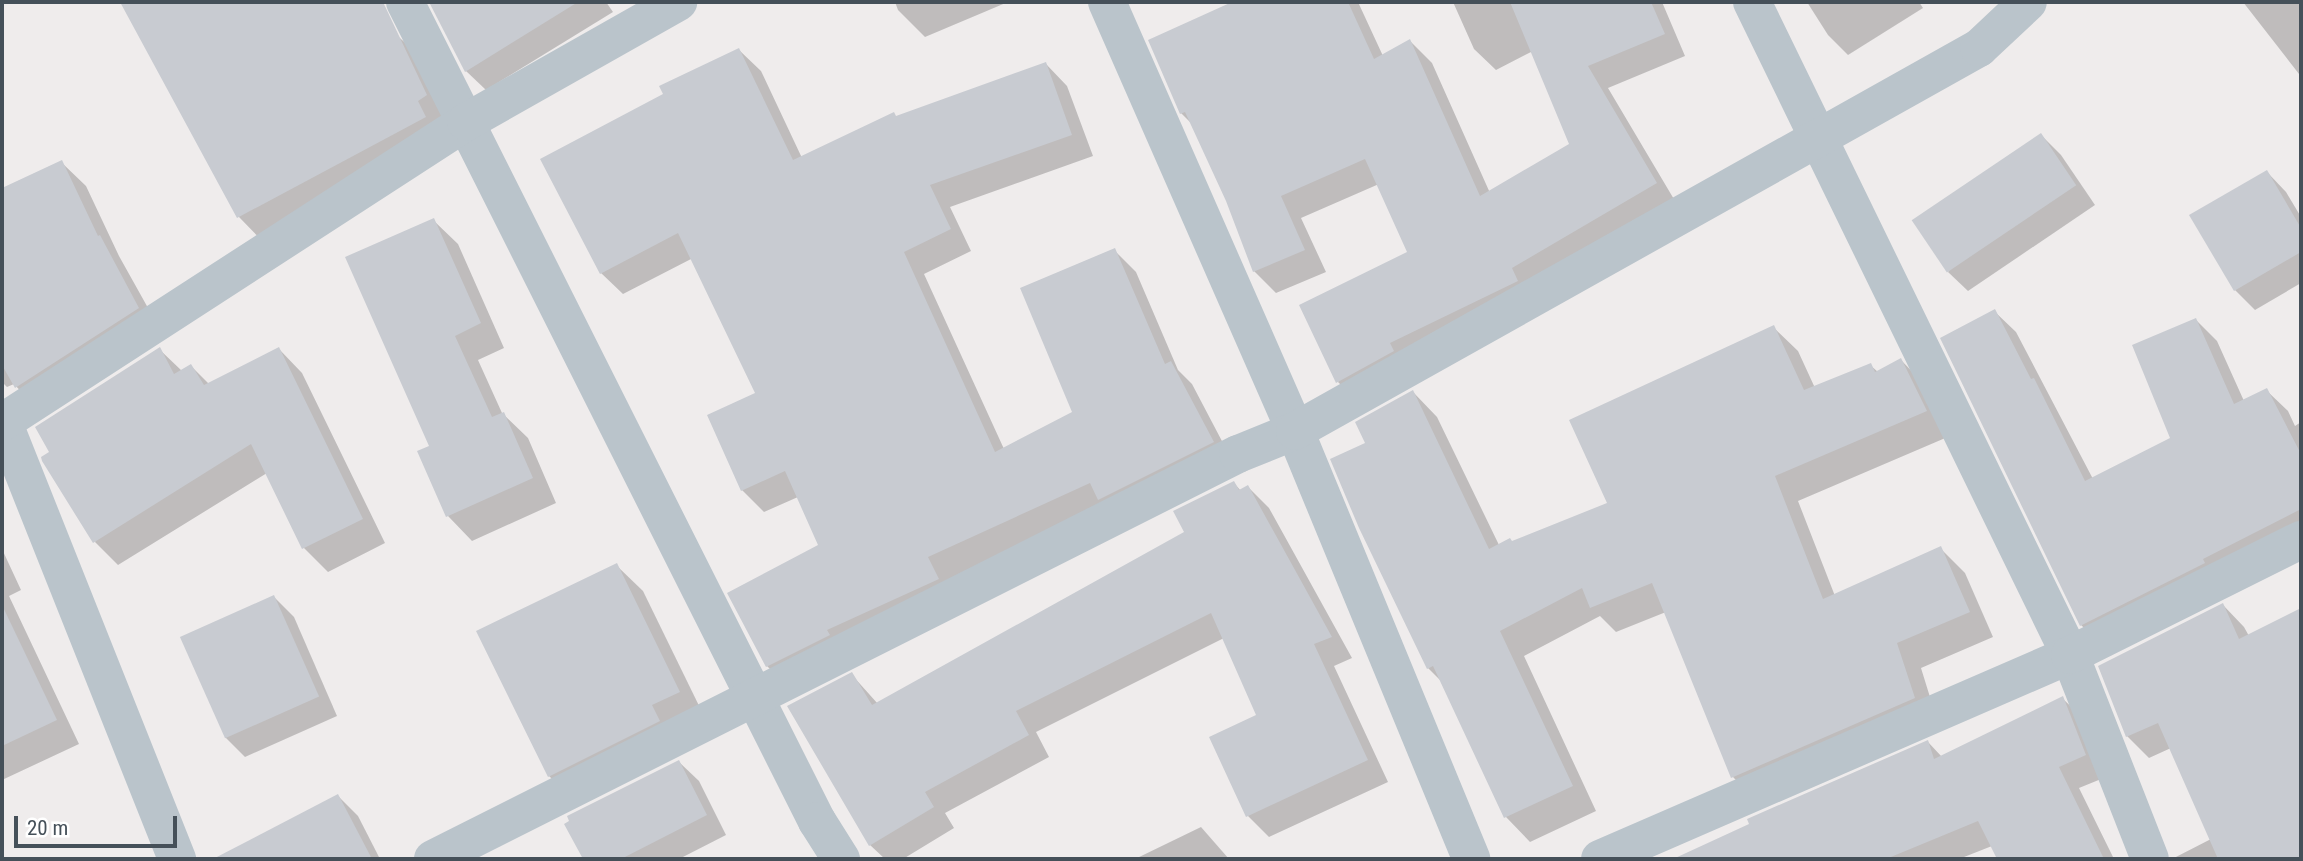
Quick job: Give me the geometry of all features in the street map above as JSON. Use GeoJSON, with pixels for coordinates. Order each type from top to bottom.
{"type":"FeatureCollection","features":[{"type":"Feature","properties":{"kind":"street"},"geometry":{"type":"LineString","coordinates":[[405,2],[817,821],[841,859]]}},
{"type":"Feature","properties":{"kind":"street"},"geometry":{"type":"LineString","coordinates":[[177,859],[2,420],[466,122],[678,2]]}},
{"type":"Feature","properties":{"kind":"street"},"geometry":{"type":"LineString","coordinates":[[1107,2],[1295,430],[1471,859]]}},
{"type":"Feature","properties":{"kind":"street"},"geometry":{"type":"LineString","coordinates":[[1752,2],[2070,654],[2150,859]]}},
{"type":"Feature","properties":{"kind":"street"},"geometry":{"type":"LineString","coordinates":[[433,859],[1225,460],[1295,430],[1979,48],[2028,2]]}},
{"type":"Feature","properties":{"kind":"street"},"geometry":{"type":"LineString","coordinates":[[1600,859],[2070,654],[2301,540]]}},
{"type":"Feature","properties":{"kind":"building"},"geometry":{"type":"Polygon","coordinates":[[[120,2],[383,2],[427,95],[418,101],[426,117],[237,218],[120,2]]]}},
{"type":"Feature","properties":{"kind":"building"},"geometry":{"type":"Polygon","coordinates":[[[429,2],[578,2],[465,72],[429,2]]]}},
{"type":"Feature","properties":{"kind":"building"},"geometry":{"type":"Polygon","coordinates":[[[1232,2],[1348,2],[1374,59],[1410,39],[1480,196],[1569,144],[1510,2],[1651,2],[1665,34],[1588,66],[1657,183],[1512,268],[1518,281],[1390,343],[1394,351],[1336,383],[1299,305],[1407,252],[1365,159],[1281,196],[1305,250],[1253,272],[1226,201],[1185,112],[1180,114],[1148,40],[1232,2]]]}},
{"type":"Feature","properties":{"kind":"building"},"geometry":{"type":"Polygon","coordinates":[[[739,48],[793,160],[894,112],[896,116],[1046,62],[1072,135],[930,185],[951,229],[904,252],[995,452],[1072,412],[1020,288],[1115,248],[1165,364],[1171,361],[1214,442],[1098,500],[1090,483],[928,557],[939,579],[827,630],[830,635],[766,667],[727,593],[818,545],[785,471],[741,491],[707,415],[755,393],[678,233],[600,274],[540,159],[663,94],[659,86],[739,48]]]}},
{"type":"Feature","properties":{"kind":"building"},"geometry":{"type":"Polygon","coordinates":[[[2041,133],[2076,185],[1947,272],[1912,220],[2041,133]]]}},
{"type":"Feature","properties":{"kind":"building"},"geometry":{"type":"Polygon","coordinates":[[[62,160],[98,236],[100,235],[139,308],[15,388],[2,365],[2,188],[62,160]]]}},
{"type":"Feature","properties":{"kind":"building"},"geometry":{"type":"Polygon","coordinates":[[[2267,170],[2301,228],[2301,252],[2234,291],[2189,215],[2267,170]]]}},
{"type":"Feature","properties":{"kind":"building"},"geometry":{"type":"Polygon","coordinates":[[[434,218],[481,323],[455,336],[492,417],[504,412],[533,478],[446,517],[417,451],[429,446],[345,257],[434,218]]]}},
{"type":"Feature","properties":{"kind":"building"},"geometry":{"type":"Polygon","coordinates":[[[1995,309],[2031,379],[2034,378],[2085,481],[2170,438],[2132,345],[2196,318],[2234,404],[2267,388],[2301,454],[2301,509],[2203,559],[2205,563],[2080,626],[1940,338],[1995,309]]]}},
{"type":"Feature","properties":{"kind":"building"},"geometry":{"type":"Polygon","coordinates":[[[1774,325],[1804,390],[1871,363],[1875,372],[1901,358],[1927,411],[1775,476],[1823,599],[1941,546],[1970,612],[1897,643],[1915,698],[1731,778],[1652,583],[1590,608],[1582,588],[1500,631],[1573,786],[1504,818],[1433,666],[1427,669],[1359,528],[1330,459],[1365,443],[1355,422],[1413,390],[1489,549],[1510,538],[1512,541],[1607,503],[1569,420],[1774,325]]]}},
{"type":"Feature","properties":{"kind":"building"},"geometry":{"type":"Polygon","coordinates":[[[160,347],[174,374],[191,364],[204,385],[279,347],[363,519],[302,549],[251,444],[93,543],[42,461],[41,457],[49,452],[35,427],[160,347]]]}},
{"type":"Feature","properties":{"kind":"building"},"geometry":{"type":"Polygon","coordinates":[[[1234,481],[1239,490],[1248,485],[1332,637],[1314,644],[1368,760],[1246,817],[1209,737],[1256,715],[1211,613],[1016,711],[1029,735],[925,792],[934,807],[869,846],[787,706],[852,672],[872,705],[1184,532],[1173,511],[1234,481]]]}},
{"type":"Feature","properties":{"kind":"building"},"geometry":{"type":"Polygon","coordinates":[[[617,563],[680,692],[652,705],[660,721],[548,777],[476,631],[617,563]]]}},
{"type":"Feature","properties":{"kind":"building"},"geometry":{"type":"Polygon","coordinates":[[[274,595],[319,696],[225,738],[180,637],[274,595]]]}},
{"type":"Feature","properties":{"kind":"building"},"geometry":{"type":"Polygon","coordinates":[[[2223,603],[2239,639],[2301,608],[2301,859],[2218,859],[2158,723],[2126,737],[2098,666],[2223,603]]]}},
{"type":"Feature","properties":{"kind":"building"},"geometry":{"type":"Polygon","coordinates":[[[2,605],[57,720],[2,746],[2,605]]]}},
{"type":"Feature","properties":{"kind":"building"},"geometry":{"type":"Polygon","coordinates":[[[2063,696],[2086,755],[2059,767],[2104,859],[1997,859],[1978,821],[1886,859],[1673,859],[1749,824],[1747,819],[1928,740],[1934,759],[2063,696]]]}},
{"type":"Feature","properties":{"kind":"building"},"geometry":{"type":"Polygon","coordinates":[[[679,760],[707,815],[621,859],[583,859],[564,824],[569,821],[567,816],[679,760]]]}},
{"type":"Feature","properties":{"kind":"building"},"geometry":{"type":"Polygon","coordinates":[[[338,794],[372,859],[213,859],[338,794]]]}}]}
